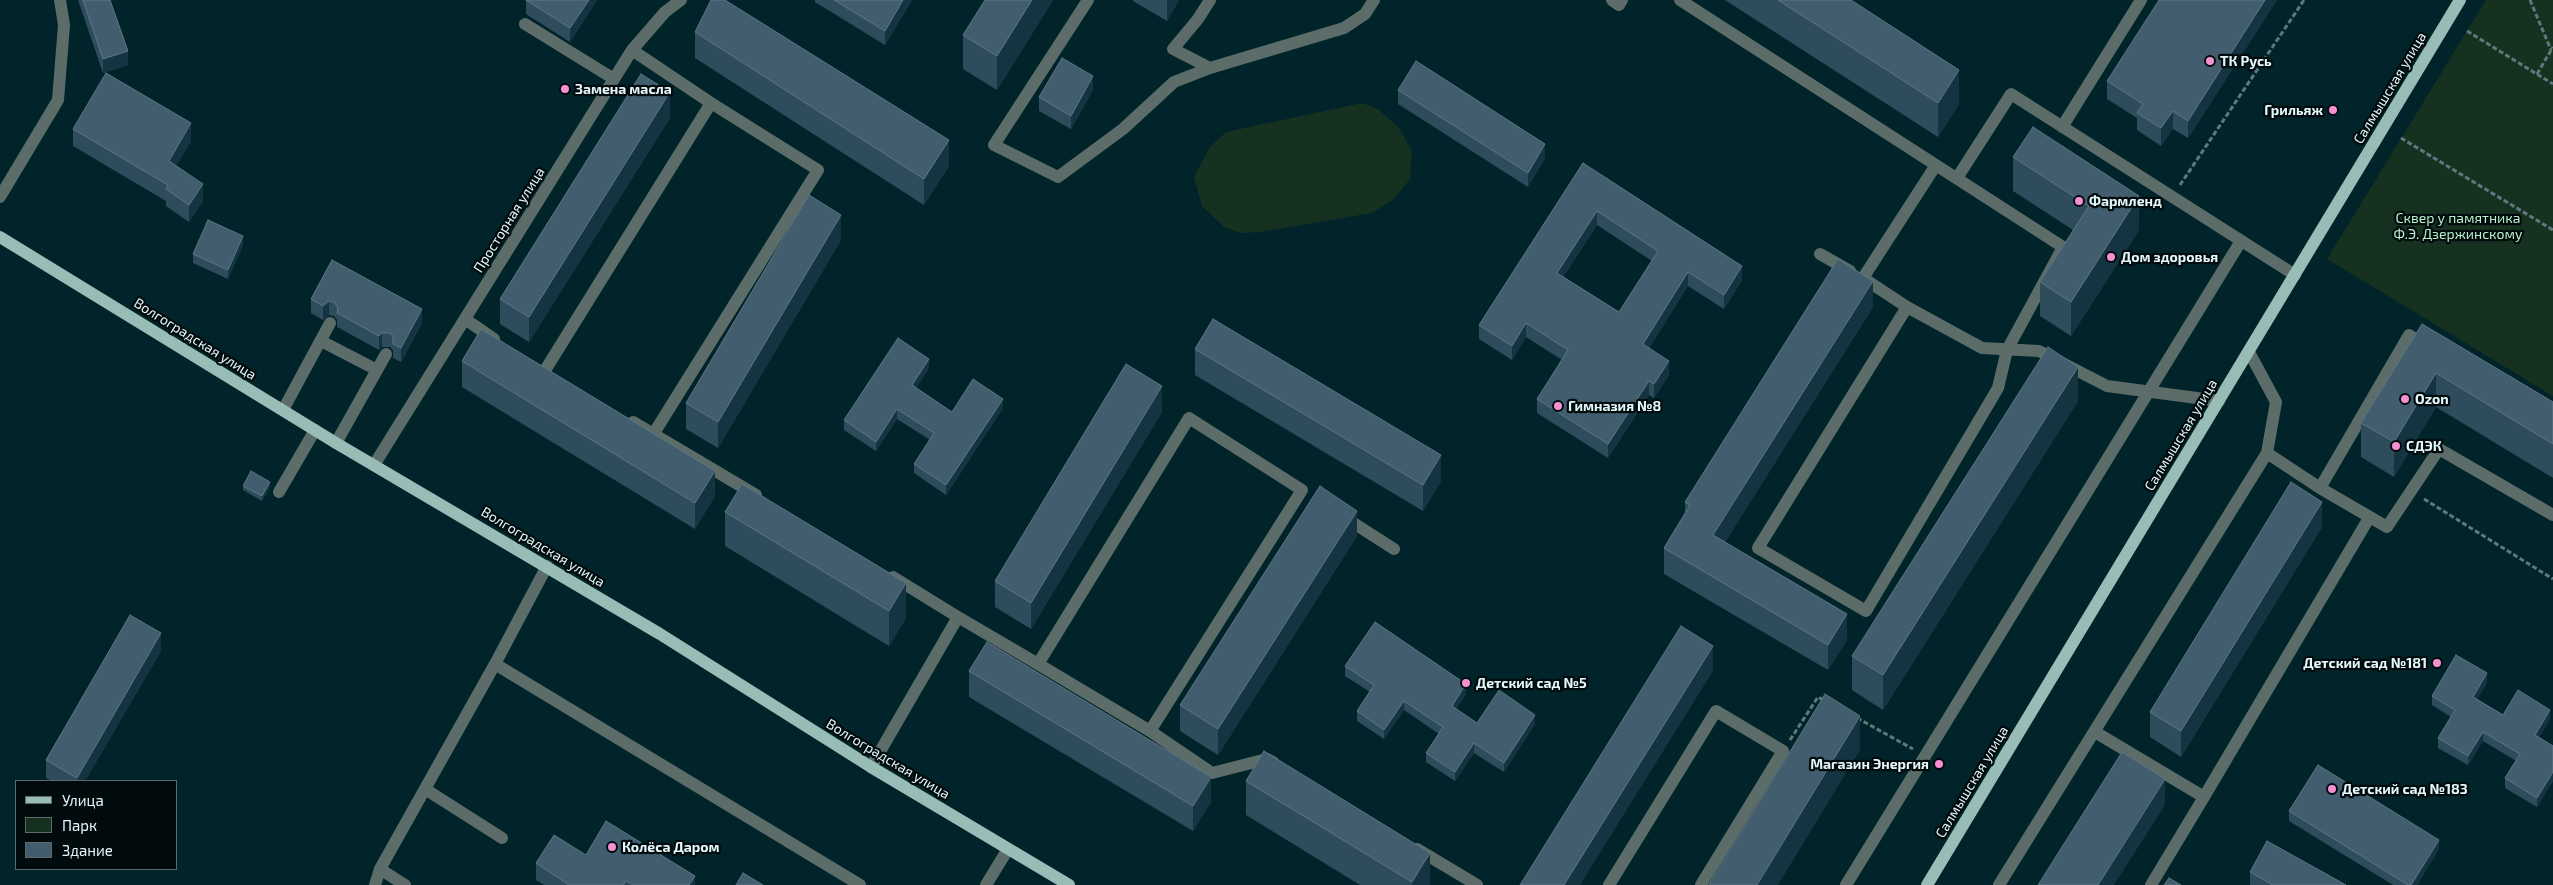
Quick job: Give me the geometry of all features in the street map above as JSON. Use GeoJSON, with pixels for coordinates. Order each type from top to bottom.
{"type":"FeatureCollection","features":[{"type":"Feature","properties":{"kind":"main road","name":"Салмышская улица"},"geometry":{"type":"LineString","coordinates":[[1927,885],[2250,352],[2460,0]]}},
{"type":"Feature","properties":{"kind":"main road","name":"Волгоградская улица"},"geometry":{"type":"LineString","coordinates":[[0,237],[336,443],[548,566],[871,767],[1069,885]]}},
{"type":"Feature","properties":{"kind":"street"},"geometry":{"type":"LineString","coordinates":[[0,197],[58,100],[64,25],[60,0]]}},
{"type":"Feature","properties":{"kind":"street","name":"Просторная улица"},"geometry":{"type":"LineString","coordinates":[[374,465],[632,50],[665,12],[682,0]]}},
{"type":"Feature","properties":{"kind":"street"},"geometry":{"type":"LineString","coordinates":[[1088,0],[994,145],[1058,177],[1124,129],[1174,82],[1210,68],[1344,28],[1365,14],[1374,0]]}},
{"type":"Feature","properties":{"kind":"street"},"geometry":{"type":"LineString","coordinates":[[1210,0],[1173,49],[1210,68]]}},
{"type":"Feature","properties":{"kind":"street"},"geometry":{"type":"LineString","coordinates":[[1612,0],[1619,5],[1622,0]]}},
{"type":"Feature","properties":{"kind":"street"},"geometry":{"type":"LineString","coordinates":[[1680,0],[2063,247],[2007,350],[1998,388],[1866,611],[1758,548],[1908,306]]}},
{"type":"Feature","properties":{"kind":"street"},"geometry":{"type":"LineString","coordinates":[[2062,127],[2141,0]]}},
{"type":"Feature","properties":{"kind":"street"},"geometry":{"type":"LineString","coordinates":[[525,24],[614,79]]}},
{"type":"Feature","properties":{"kind":"street"},"geometry":{"type":"LineString","coordinates":[[632,50],[711,103],[818,170],[654,434]]}},
{"type":"Feature","properties":{"kind":"street"},"geometry":{"type":"LineString","coordinates":[[1957,178],[2011,94],[2173,196],[2295,276]]}},
{"type":"Feature","properties":{"kind":"street"},"geometry":{"type":"LineString","coordinates":[[544,372],[711,103]]}},
{"type":"Feature","properties":{"kind":"street"},"geometry":{"type":"LineString","coordinates":[[1863,278],[1936,165]]}},
{"type":"Feature","properties":{"kind":"street"},"geometry":{"type":"LineString","coordinates":[[1846,885],[2241,241]]}},
{"type":"Feature","properties":{"kind":"street"},"geometry":{"type":"LineString","coordinates":[[1820,254],[1982,348],[2040,350],[2107,386],[2219,401]]}},
{"type":"Feature","properties":{"kind":"street"},"geometry":{"type":"LineString","coordinates":[[465,320],[504,346]]}},
{"type":"Feature","properties":{"kind":"street"},"geometry":{"type":"LineString","coordinates":[[283,410],[330,323]]}},
{"type":"Feature","properties":{"kind":"street"},"geometry":{"type":"LineString","coordinates":[[2320,488],[2409,335],[2435,350]]}},
{"type":"Feature","properties":{"kind":"street"},"geometry":{"type":"LineString","coordinates":[[321,341],[377,370]]}},
{"type":"Feature","properties":{"kind":"street"},"geometry":{"type":"LineString","coordinates":[[1999,885],[2267,452],[2276,402],[2250,352]]}},
{"type":"Feature","properties":{"kind":"street"},"geometry":{"type":"LineString","coordinates":[[336,443],[386,354]]}},
{"type":"Feature","properties":{"kind":"street"},"geometry":{"type":"LineString","coordinates":[[620,414],[764,500]]}},
{"type":"Feature","properties":{"kind":"street"},"geometry":{"type":"LineString","coordinates":[[1038,664],[1189,418],[1307,492],[1150,731]]}},
{"type":"Feature","properties":{"kind":"street"},"geometry":{"type":"LineString","coordinates":[[279,492],[315,430]]}},
{"type":"Feature","properties":{"kind":"street"},"geometry":{"type":"LineString","coordinates":[[2267,452],[2320,488],[2387,527],[2440,448],[2553,515]]}},
{"type":"Feature","properties":{"kind":"street"},"geometry":{"type":"LineString","coordinates":[[1336,511],[1394,549]]}},
{"type":"Feature","properties":{"kind":"street"},"geometry":{"type":"LineString","coordinates":[[2151,885],[2369,518]]}},
{"type":"Feature","properties":{"kind":"street"},"geometry":{"type":"LineString","coordinates":[[375,885],[380,869],[548,566]]}},
{"type":"Feature","properties":{"kind":"street"},"geometry":{"type":"LineString","coordinates":[[882,571],[1150,731],[1212,774],[1268,759],[1284,769]]}},
{"type":"Feature","properties":{"kind":"street"},"geometry":{"type":"LineString","coordinates":[[871,767],[958,617]]}},
{"type":"Feature","properties":{"kind":"street"},"geometry":{"type":"LineString","coordinates":[[495,664],[860,885]]}},
{"type":"Feature","properties":{"kind":"street"},"geometry":{"type":"LineString","coordinates":[[1609,885],[1716,711],[1783,751],[1701,885]]}},
{"type":"Feature","properties":{"kind":"street"},"geometry":{"type":"LineString","coordinates":[[2095,732],[2204,797]]}},
{"type":"Feature","properties":{"kind":"street"},"geometry":{"type":"LineString","coordinates":[[425,789],[502,838]]}},
{"type":"Feature","properties":{"kind":"street"},"geometry":{"type":"LineString","coordinates":[[1410,845],[1476,885]]}},
{"type":"Feature","properties":{"kind":"street"},"geometry":{"type":"LineString","coordinates":[[986,885],[1008,849]]}},
{"type":"Feature","properties":{"kind":"street"},"geometry":{"type":"LineString","coordinates":[[380,869],[405,885]]}},
{"type":"Feature","properties":{"kind":"path"},"geometry":{"type":"LineString","coordinates":[[2173,196],[2304,0]]}},
{"type":"Feature","properties":{"kind":"path"},"geometry":{"type":"LineString","coordinates":[[2530,0],[2552,48],[2537,74]]}},
{"type":"Feature","properties":{"kind":"path"},"geometry":{"type":"LineString","coordinates":[[2467,31],[2553,84]]}},
{"type":"Feature","properties":{"kind":"path"},"geometry":{"type":"LineString","coordinates":[[2401,138],[2553,230]]}},
{"type":"Feature","properties":{"kind":"path"},"geometry":{"type":"LineString","coordinates":[[2411,491],[2553,579]]}},
{"type":"Feature","properties":{"kind":"path"},"geometry":{"type":"LineString","coordinates":[[1783,751],[1818,697],[1826,702]]}},
{"type":"Feature","properties":{"kind":"path"},"geometry":{"type":"LineString","coordinates":[[1851,715],[1925,756]]}},
{"type":"Feature","properties":{"kind":"green space","name":"Сквер у памятника Ф.Э. Дзержинскому"},"geometry":{"type":"Polygon","coordinates":[[[2486,0],[2553,0],[2553,396],[2327,259],[2486,0]]]}},
{"type":"Feature","properties":{"kind":"green space"},"geometry":{"type":"Polygon","coordinates":[[[1362,103],[1378,109],[1400,129],[1412,152],[1410,179],[1393,200],[1372,213],[1260,232],[1240,233],[1224,227],[1202,206],[1194,177],[1210,147],[1226,132],[1362,103]]]}},
{"type":"Feature","properties":{"kind":"building"},"geometry":{"type":"Polygon","coordinates":[[[83,0],[110,0],[128,51],[103,59],[83,0]]]}},
{"type":"Feature","properties":{"kind":"building"},"geometry":{"type":"Polygon","coordinates":[[[526,0],[589,0],[570,28],[526,0]]]}},
{"type":"Feature","properties":{"kind":"building"},"geometry":{"type":"Polygon","coordinates":[[[711,0],[725,0],[949,140],[924,179],[695,32],[711,0]]]}},
{"type":"Feature","properties":{"kind":"building"},"geometry":{"type":"Polygon","coordinates":[[[834,0],[903,0],[885,31],[834,0]]]}},
{"type":"Feature","properties":{"kind":"building"},"geometry":{"type":"Polygon","coordinates":[[[985,0],[1032,0],[997,56],[963,35],[985,0]]]}},
{"type":"Feature","properties":{"kind":"building"},"geometry":{"type":"Polygon","coordinates":[[[1778,0],[1851,0],[1959,70],[1938,103],[1778,0]]]}},
{"type":"Feature","properties":{"kind":"building"},"geometry":{"type":"Polygon","coordinates":[[[2159,0],[2265,0],[2188,121],[2173,111],[2161,128],[2137,113],[2143,104],[2107,81],[2159,0]]]}},
{"type":"Feature","properties":{"kind":"building"},"geometry":{"type":"Polygon","coordinates":[[[1062,58],[1093,76],[1071,116],[1039,97],[1062,58]]]}},
{"type":"Feature","properties":{"kind":"building"},"geometry":{"type":"Polygon","coordinates":[[[1416,61],[1545,144],[1528,173],[1398,90],[1416,61]]]}},
{"type":"Feature","properties":{"kind":"building"},"geometry":{"type":"Polygon","coordinates":[[[106,73],[191,123],[169,161],[203,184],[189,205],[166,189],[168,185],[73,129],[106,73]]]}},
{"type":"Feature","properties":{"kind":"building"},"geometry":{"type":"Polygon","coordinates":[[[641,74],[670,92],[529,317],[500,299],[641,74]]]}},
{"type":"Feature","properties":{"kind":"building"},"geometry":{"type":"Polygon","coordinates":[[[2033,127],[2139,196],[2071,302],[2040,282],[2089,206],[2013,157],[2033,127]]]}},
{"type":"Feature","properties":{"kind":"building"},"geometry":{"type":"Polygon","coordinates":[[[1583,163],[1742,266],[1724,295],[1688,272],[1643,344],[1669,361],[1654,384],[1649,381],[1608,444],[1537,399],[1568,350],[1526,323],[1512,346],[1479,325],[1583,163]],[[1597,211],[1557,273],[1619,312],[1658,251],[1597,211]]]}},
{"type":"Feature","properties":{"kind":"building"},"geometry":{"type":"Polygon","coordinates":[[[809,195],[841,215],[718,422],[686,403],[809,195]]]}},
{"type":"Feature","properties":{"kind":"building"},"geometry":{"type":"Polygon","coordinates":[[[208,220],[243,236],[228,270],[193,254],[208,220]]]}},
{"type":"Feature","properties":{"kind":"building"},"geometry":{"type":"Polygon","coordinates":[[[1838,259],[1873,281],[1713,535],[1847,614],[1828,645],[1664,548],[1690,505],[1685,502],[1838,259]]]}},
{"type":"Feature","properties":{"kind":"building"},"geometry":{"type":"Polygon","coordinates":[[[332,260],[422,309],[401,348],[393,344],[393,336],[390,333],[382,333],[379,336],[337,313],[338,308],[334,302],[329,301],[323,306],[311,299],[332,260]]]}},
{"type":"Feature","properties":{"kind":"building"},"geometry":{"type":"Polygon","coordinates":[[[1213,319],[1441,455],[1423,485],[1195,349],[1213,319]]]}},
{"type":"Feature","properties":{"kind":"building"},"geometry":{"type":"Polygon","coordinates":[[[2422,324],[2553,402],[2553,444],[2436,373],[2394,442],[2361,423],[2422,324]]]}},
{"type":"Feature","properties":{"kind":"building"},"geometry":{"type":"Polygon","coordinates":[[[481,329],[715,471],[695,503],[462,361],[481,329]]]}},
{"type":"Feature","properties":{"kind":"building"},"geometry":{"type":"Polygon","coordinates":[[[898,338],[929,359],[912,385],[952,412],[973,379],[1003,399],[946,485],[914,464],[934,433],[897,409],[876,442],[844,420],[898,338]]]}},
{"type":"Feature","properties":{"kind":"building"},"geometry":{"type":"Polygon","coordinates":[[[2048,347],[2078,367],[1883,675],[1852,656],[2048,347]]]}},
{"type":"Feature","properties":{"kind":"building"},"geometry":{"type":"Polygon","coordinates":[[[1126,364],[1162,386],[1031,603],[995,581],[1126,364]]]}},
{"type":"Feature","properties":{"kind":"building"},"geometry":{"type":"Polygon","coordinates":[[[251,471],[270,482],[262,496],[243,486],[251,471]]]}},
{"type":"Feature","properties":{"kind":"building"},"geometry":{"type":"Polygon","coordinates":[[[2291,482],[2322,502],[2181,731],[2150,712],[2291,482]]]}},
{"type":"Feature","properties":{"kind":"building"},"geometry":{"type":"Polygon","coordinates":[[[742,484],[906,583],[889,611],[725,512],[742,484]]]}},
{"type":"Feature","properties":{"kind":"building"},"geometry":{"type":"Polygon","coordinates":[[[1320,486],[1357,511],[1218,729],[1180,705],[1320,486]]]}},
{"type":"Feature","properties":{"kind":"building"},"geometry":{"type":"Polygon","coordinates":[[[130,615],[161,633],[77,778],[46,760],[130,615]]]}},
{"type":"Feature","properties":{"kind":"building"},"geometry":{"type":"Polygon","coordinates":[[[1375,622],[1466,684],[1452,706],[1477,723],[1499,690],[1535,715],[1504,763],[1474,743],[1455,772],[1426,753],[1443,727],[1404,701],[1384,730],[1357,711],[1374,685],[1345,666],[1375,622]]]}},
{"type":"Feature","properties":{"kind":"building"},"geometry":{"type":"Polygon","coordinates":[[[1681,626],[1713,646],[1564,885],[1520,885],[1681,626]]]}},
{"type":"Feature","properties":{"kind":"building"},"geometry":{"type":"Polygon","coordinates":[[[987,642],[1211,777],[1193,806],[969,671],[987,642]]]}},
{"type":"Feature","properties":{"kind":"building"},"geometry":{"type":"Polygon","coordinates":[[[2456,655],[2487,673],[2473,697],[2503,715],[2518,690],[2550,710],[2535,735],[2553,746],[2553,772],[2537,798],[2505,778],[2520,754],[2483,732],[2468,756],[2438,738],[2455,710],[2432,696],[2456,655]]]}},
{"type":"Feature","properties":{"kind":"building"},"geometry":{"type":"Polygon","coordinates":[[[1825,694],[1860,716],[1757,885],[1709,885],[1825,694]]]}},
{"type":"Feature","properties":{"kind":"building"},"geometry":{"type":"Polygon","coordinates":[[[1264,751],[1430,853],[1412,882],[1246,781],[1264,751]]]}},
{"type":"Feature","properties":{"kind":"building"},"geometry":{"type":"Polygon","coordinates":[[[2122,752],[2165,779],[2098,885],[2038,885],[2122,752]]]}},
{"type":"Feature","properties":{"kind":"building"},"geometry":{"type":"Polygon","coordinates":[[[2318,765],[2439,840],[2411,885],[2408,885],[2289,811],[2318,765]]]}},
{"type":"Feature","properties":{"kind":"building"},"geometry":{"type":"Polygon","coordinates":[[[606,821],[695,876],[689,885],[633,885],[626,881],[623,885],[569,885],[536,863],[554,835],[586,855],[606,821]]]}},
{"type":"Feature","properties":{"kind":"building"},"geometry":{"type":"Polygon","coordinates":[[[2267,841],[2346,885],[2273,885],[2250,872],[2267,841]]]}},
{"type":"Feature","properties":{"kind":"building"},"geometry":{"type":"Polygon","coordinates":[[[743,873],[763,885],[736,885],[743,873]]]}},
{"type":"Feature","properties":{"kind":"building"},"geometry":{"type":"Polygon","coordinates":[[[2169,878],[2181,885],[2164,885],[2169,878]]]}},
{"type":"Feature","properties":{"kind":"place","name":"ТК Русь"},"geometry":{"type":"Point","coordinates":[2210,61]}},
{"type":"Feature","properties":{"kind":"place","name":"Замена масла"},"geometry":{"type":"Point","coordinates":[565,89]}},
{"type":"Feature","properties":{"kind":"place","name":"Грильяж"},"geometry":{"type":"Point","coordinates":[2333,110]}},
{"type":"Feature","properties":{"kind":"place","name":"Фармленд"},"geometry":{"type":"Point","coordinates":[2079,201]}},
{"type":"Feature","properties":{"kind":"place","name":"Дом здоровья"},"geometry":{"type":"Point","coordinates":[2111,257]}},
{"type":"Feature","properties":{"kind":"place","name":"Ozon"},"geometry":{"type":"Point","coordinates":[2405,399]}},
{"type":"Feature","properties":{"kind":"place","name":"Гимназия №8"},"geometry":{"type":"Point","coordinates":[1558,406]}},
{"type":"Feature","properties":{"kind":"place","name":"СДЭК"},"geometry":{"type":"Point","coordinates":[2396,446]}},
{"type":"Feature","properties":{"kind":"place","name":"Детский сад №181"},"geometry":{"type":"Point","coordinates":[2437,663]}},
{"type":"Feature","properties":{"kind":"place","name":"Детский сад №5"},"geometry":{"type":"Point","coordinates":[1466,683]}},
{"type":"Feature","properties":{"kind":"place","name":"Магазин Энергия"},"geometry":{"type":"Point","coordinates":[1939,764]}},
{"type":"Feature","properties":{"kind":"place","name":"Детский сад №183"},"geometry":{"type":"Point","coordinates":[2332,789]}},
{"type":"Feature","properties":{"kind":"place","name":"Колёса Даром"},"geometry":{"type":"Point","coordinates":[612,847]}}]}
